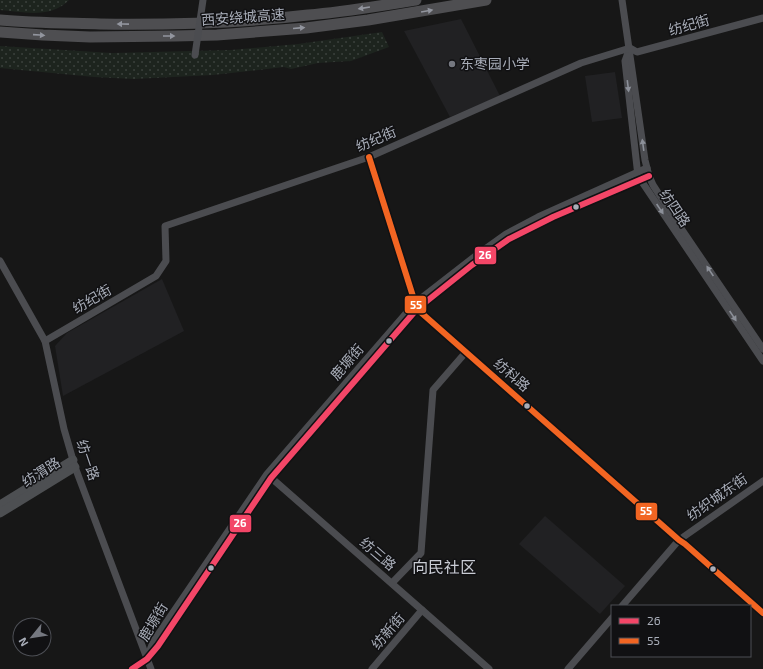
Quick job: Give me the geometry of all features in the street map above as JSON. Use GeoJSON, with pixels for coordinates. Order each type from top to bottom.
{"type":"FeatureCollection","features":[{"type":"Feature","properties":{"kind":"highway","name":"西安绕城高速"},"geometry":{"type":"LineString","coordinates":[[0,20],[134,25],[212,23],[309,15],[416,0]]}},
{"type":"Feature","properties":{"kind":"highway","name":"西安绕城高速"},"geometry":{"type":"LineString","coordinates":[[0,32],[90,37],[218,35],[306,28],[368,20],[486,0]]}},
{"type":"Feature","properties":{"kind":"main road","name":"纺渭路"},"geometry":{"type":"LineString","coordinates":[[0,505],[74,463]]}},
{"type":"Feature","properties":{"kind":"main road","name":"纺渭路"},"geometry":{"type":"LineString","coordinates":[[0,513],[74,463]]}},
{"type":"Feature","properties":{"kind":"street"},"geometry":{"type":"LineString","coordinates":[[195,55],[203,0]]}},
{"type":"Feature","properties":{"kind":"street","name":"纺四路"},"geometry":{"type":"LineString","coordinates":[[622,0],[645,160],[649,176],[653,185],[678,224],[763,350]]}},
{"type":"Feature","properties":{"kind":"street","name":"纺纪街"},"geometry":{"type":"LineString","coordinates":[[45,341],[156,276],[166,261],[165,226],[369,157],[581,63],[630,48],[638,52],[763,18]]}},
{"type":"Feature","properties":{"kind":"street","name":"纺四路"},"geometry":{"type":"LineString","coordinates":[[630,48],[625,61],[638,176],[763,361]]}},
{"type":"Feature","properties":{"kind":"street"},"geometry":{"type":"LineString","coordinates":[[369,157],[416,306]]}},
{"type":"Feature","properties":{"kind":"street","name":"鹿塬街"},"geometry":{"type":"LineString","coordinates":[[132,669],[147,659],[158,646],[269,476],[416,306],[478,254],[506,234],[538,217],[647,168]]}},
{"type":"Feature","properties":{"kind":"street","name":"鹿塬街"},"geometry":{"type":"LineString","coordinates":[[416,306],[509,239],[553,217],[649,176]]}},
{"type":"Feature","properties":{"kind":"street","name":"纺一路"},"geometry":{"type":"LineString","coordinates":[[0,261],[45,341],[64,429],[74,463],[151,669]]}},
{"type":"Feature","properties":{"kind":"street","name":"纺科路"},"geometry":{"type":"LineString","coordinates":[[416,306],[466,352],[763,613]]}},
{"type":"Feature","properties":{"kind":"street"},"geometry":{"type":"LineString","coordinates":[[392,583],[421,553],[433,390],[466,352]]}},
{"type":"Feature","properties":{"kind":"street","name":"纺三路"},"geometry":{"type":"LineString","coordinates":[[269,476],[489,669]]}},
{"type":"Feature","properties":{"kind":"street","name":"纺织城东街"},"geometry":{"type":"LineString","coordinates":[[623,605],[679,540],[763,481]]}},
{"type":"Feature","properties":{"kind":"street","name":"纺新街"},"geometry":{"type":"LineString","coordinates":[[372,669],[422,610]]}},
{"type":"Feature","properties":{"kind":"street"},"geometry":{"type":"LineString","coordinates":[[568,669],[611,619]]}},
{"type":"Feature","properties":{"kind":"shaded area"},"geometry":{"type":"Polygon","coordinates":[[[0,0],[69,0],[54,10],[27,13],[0,10],[0,0]]]}},
{"type":"Feature","properties":{"kind":"shaded area","name":"东枣园小学"},"geometry":{"type":"Polygon","coordinates":[[[461,19],[500,96],[450,117],[404,31],[461,19]]]}},
{"type":"Feature","properties":{"kind":"shaded area"},"geometry":{"type":"Polygon","coordinates":[[[382,32],[389,47],[351,61],[318,63],[291,69],[284,67],[213,75],[134,79],[94,77],[0,68],[0,46],[112,53],[231,50],[298,44],[382,32]]]}},
{"type":"Feature","properties":{"kind":"shaded area"},"geometry":{"type":"Polygon","coordinates":[[[615,72],[622,118],[592,122],[585,76],[615,72]]]}},
{"type":"Feature","properties":{"kind":"shaded area"},"geometry":{"type":"Polygon","coordinates":[[[162,279],[184,331],[63,396],[55,346],[67,333],[162,279]]]}},
{"type":"Feature","properties":{"kind":"shaded area"},"geometry":{"type":"Polygon","coordinates":[[[545,516],[625,586],[600,614],[519,544],[545,516]]]}},
{"type":"Feature","properties":{"kind":"transit line","name":"55"},"geometry":{"type":"LineString","coordinates":[[369,157],[417,309],[763,613]]}},
{"type":"Feature","properties":{"kind":"transit line","name":"26"},"geometry":{"type":"LineString","coordinates":[[132,669],[147,659],[158,646],[271,478],[417,309],[472,265],[509,239],[553,217],[649,176]]}},
{"type":"Feature","properties":{"kind":"place","name":"东枣园小学"},"geometry":{"type":"Point","coordinates":[452,64]}},
{"type":"Feature","properties":{"kind":"district","name":"向民社区"},"geometry":{"type":"Point","coordinates":[444,567]}}]}
